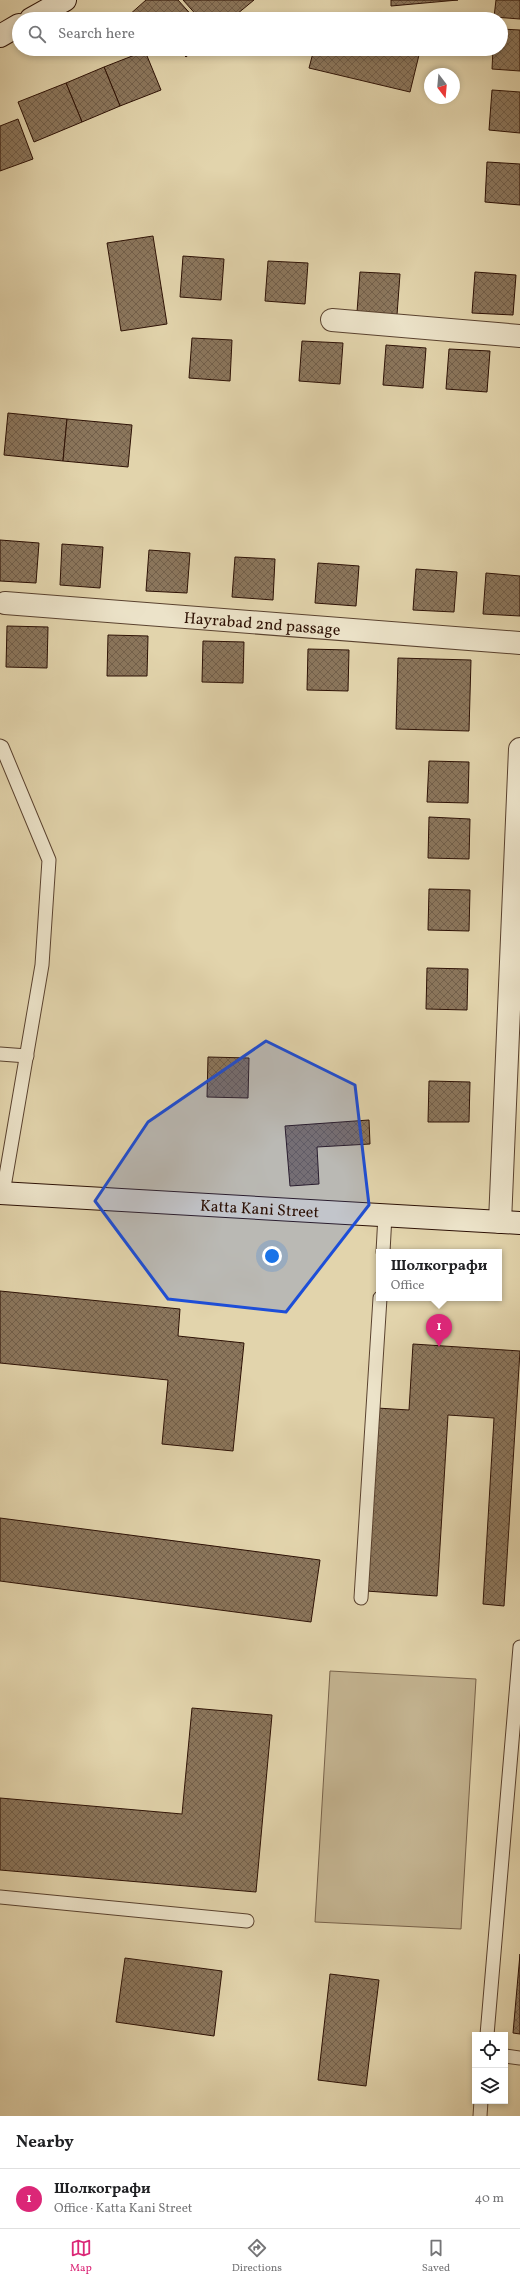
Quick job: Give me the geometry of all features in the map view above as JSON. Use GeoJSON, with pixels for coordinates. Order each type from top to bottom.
{"type":"FeatureCollection","features":[{"type":"Feature","properties":{"kind":"street"},"geometry":{"type":"LineString","coordinates":[[43,12],[65,0]]}},
{"type":"Feature","properties":{"kind":"street"},"geometry":{"type":"LineString","coordinates":[[0,36],[12,29]]}},
{"type":"Feature","properties":{"kind":"street"},"geometry":{"type":"LineString","coordinates":[[332,320],[520,336]]}},
{"type":"Feature","properties":{"kind":"street","name":"Hayrаbаd 2nd passage"},"geometry":{"type":"LineString","coordinates":[[5,602],[520,643]]}},
{"type":"Feature","properties":{"kind":"street"},"geometry":{"type":"LineString","coordinates":[[510,1222],[520,749]]}},
{"type":"Feature","properties":{"kind":"street","name":"Katta Kani Street"},"geometry":{"type":"LineString","coordinates":[[2,1193],[510,1222]]}},
{"type":"Feature","properties":{"kind":"lane"},"geometry":{"type":"LineString","coordinates":[[0,746],[2,747],[49,860],[42,965],[2,1193]]}},
{"type":"Feature","properties":{"kind":"lane"},"geometry":{"type":"LineString","coordinates":[[0,1054],[27,1056]]}},
{"type":"Feature","properties":{"kind":"lane"},"geometry":{"type":"LineString","coordinates":[[383,1249],[385,1215]]}},
{"type":"Feature","properties":{"kind":"lane"},"geometry":{"type":"LineString","coordinates":[[361,1598],[380,1301]]}},
{"type":"Feature","properties":{"kind":"lane"},"geometry":{"type":"LineString","coordinates":[[488,2032],[520,1647]]}},
{"type":"Feature","properties":{"kind":"lane"},"geometry":{"type":"LineString","coordinates":[[0,1897],[247,1921]]}},
{"type":"Feature","properties":{"kind":"lane"},"geometry":{"type":"LineString","coordinates":[[508,2056],[520,2058]]}},
{"type":"Feature","properties":{"kind":"lane"},"geometry":{"type":"LineString","coordinates":[[480,2116],[481,2104]]}},
{"type":"Feature","properties":{"kind":"highlighted area"},"geometry":{"type":"Polygon","coordinates":[[[266,1041],[355,1085],[369,1205],[286,1312],[168,1299],[95,1201],[148,1122],[266,1041]]]}},
{"type":"Feature","properties":{"kind":"shaded area"},"geometry":{"type":"Polygon","coordinates":[[[330,1671],[476,1679],[461,1929],[315,1922],[330,1671]]]}},
{"type":"Feature","properties":{"kind":"building"},"geometry":{"type":"Polygon","coordinates":[[[146,0],[178,0],[189,12],[132,12],[146,0]]]}},
{"type":"Feature","properties":{"kind":"building"},"geometry":{"type":"Polygon","coordinates":[[[183,0],[254,0],[239,12],[194,12],[183,0]]]}},
{"type":"Feature","properties":{"kind":"building"},"geometry":{"type":"Polygon","coordinates":[[[391,0],[458,0],[391,6],[391,0]]]}},
{"type":"Feature","properties":{"kind":"building"},"geometry":{"type":"Polygon","coordinates":[[[496,0],[520,0],[520,19],[508,18],[508,12],[495,12],[496,0]]]}},
{"type":"Feature","properties":{"kind":"building"},"geometry":{"type":"Polygon","coordinates":[[[508,29],[520,30],[520,71],[492,69],[493,56],[508,56],[508,29]]]}},
{"type":"Feature","properties":{"kind":"building"},"geometry":{"type":"Polygon","coordinates":[[[132,56],[147,56],[161,90],[120,106],[104,67],[132,56]]]}},
{"type":"Feature","properties":{"kind":"building"},"geometry":{"type":"Polygon","coordinates":[[[312,56],[419,56],[410,92],[309,68],[312,56]]]}},
{"type":"Feature","properties":{"kind":"building"},"geometry":{"type":"Polygon","coordinates":[[[104,67],[120,106],[82,122],[66,83],[104,67]]]}},
{"type":"Feature","properties":{"kind":"building"},"geometry":{"type":"Polygon","coordinates":[[[66,83],[82,122],[34,142],[18,102],[66,83]]]}},
{"type":"Feature","properties":{"kind":"building"},"geometry":{"type":"Polygon","coordinates":[[[492,90],[520,92],[520,133],[489,130],[492,90]]]}},
{"type":"Feature","properties":{"kind":"building"},"geometry":{"type":"Polygon","coordinates":[[[18,119],[33,159],[0,171],[0,126],[18,119]]]}},
{"type":"Feature","properties":{"kind":"building"},"geometry":{"type":"Polygon","coordinates":[[[487,162],[520,164],[520,205],[485,202],[487,162]]]}},
{"type":"Feature","properties":{"kind":"building"},"geometry":{"type":"Polygon","coordinates":[[[153,236],[167,324],[121,331],[107,243],[153,236]]]}},
{"type":"Feature","properties":{"kind":"building"},"geometry":{"type":"Polygon","coordinates":[[[183,256],[224,259],[221,300],[180,297],[183,256]]]}},
{"type":"Feature","properties":{"kind":"building"},"geometry":{"type":"Polygon","coordinates":[[[268,261],[308,263],[305,304],[265,301],[268,261]]]}},
{"type":"Feature","properties":{"kind":"building"},"geometry":{"type":"Polygon","coordinates":[[[360,272],[400,274],[397,315],[357,312],[360,272]]]}},
{"type":"Feature","properties":{"kind":"building"},"geometry":{"type":"Polygon","coordinates":[[[475,272],[516,275],[513,315],[472,313],[475,272]]]}},
{"type":"Feature","properties":{"kind":"building"},"geometry":{"type":"Polygon","coordinates":[[[192,338],[232,340],[230,381],[189,378],[192,338]]]}},
{"type":"Feature","properties":{"kind":"building"},"geometry":{"type":"Polygon","coordinates":[[[302,341],[343,343],[340,384],[299,381],[302,341]]]}},
{"type":"Feature","properties":{"kind":"building"},"geometry":{"type":"Polygon","coordinates":[[[386,345],[426,348],[423,388],[383,385],[386,345]]]}},
{"type":"Feature","properties":{"kind":"building"},"geometry":{"type":"Polygon","coordinates":[[[449,349],[490,351],[487,392],[446,389],[449,349]]]}},
{"type":"Feature","properties":{"kind":"building"},"geometry":{"type":"Polygon","coordinates":[[[8,413],[67,419],[63,461],[4,455],[8,413]]]}},
{"type":"Feature","properties":{"kind":"building"},"geometry":{"type":"Polygon","coordinates":[[[67,419],[132,425],[128,467],[63,461],[67,419]]]}},
{"type":"Feature","properties":{"kind":"building"},"geometry":{"type":"Polygon","coordinates":[[[0,540],[39,543],[36,583],[0,581],[0,540]]]}},
{"type":"Feature","properties":{"kind":"building"},"geometry":{"type":"Polygon","coordinates":[[[62,544],[103,547],[100,588],[60,585],[62,544]]]}},
{"type":"Feature","properties":{"kind":"building"},"geometry":{"type":"Polygon","coordinates":[[[149,550],[190,553],[187,593],[146,591],[149,550]]]}},
{"type":"Feature","properties":{"kind":"building"},"geometry":{"type":"Polygon","coordinates":[[[235,557],[275,559],[273,600],[232,597],[235,557]]]}},
{"type":"Feature","properties":{"kind":"building"},"geometry":{"type":"Polygon","coordinates":[[[318,563],[359,566],[356,606],[315,603],[318,563]]]}},
{"type":"Feature","properties":{"kind":"building"},"geometry":{"type":"Polygon","coordinates":[[[416,569],[457,572],[454,612],[413,610],[416,569]]]}},
{"type":"Feature","properties":{"kind":"building"},"geometry":{"type":"Polygon","coordinates":[[[486,573],[520,576],[520,616],[483,614],[486,573]]]}},
{"type":"Feature","properties":{"kind":"building"},"geometry":{"type":"Polygon","coordinates":[[[7,626],[48,627],[47,668],[6,667],[7,626]]]}},
{"type":"Feature","properties":{"kind":"building"},"geometry":{"type":"Polygon","coordinates":[[[108,635],[148,636],[147,676],[107,676],[108,635]]]}},
{"type":"Feature","properties":{"kind":"building"},"geometry":{"type":"Polygon","coordinates":[[[203,641],[244,642],[243,683],[202,682],[203,641]]]}},
{"type":"Feature","properties":{"kind":"building"},"geometry":{"type":"Polygon","coordinates":[[[308,649],[349,650],[348,691],[307,690],[308,649]]]}},
{"type":"Feature","properties":{"kind":"building"},"geometry":{"type":"Polygon","coordinates":[[[398,658],[471,660],[469,731],[396,729],[398,658]]]}},
{"type":"Feature","properties":{"kind":"building"},"geometry":{"type":"Polygon","coordinates":[[[429,761],[469,762],[468,803],[427,802],[429,761]]]}},
{"type":"Feature","properties":{"kind":"building"},"geometry":{"type":"Polygon","coordinates":[[[429,817],[470,819],[469,859],[428,858],[429,817]]]}},
{"type":"Feature","properties":{"kind":"building"},"geometry":{"type":"Polygon","coordinates":[[[429,889],[470,890],[469,931],[428,930],[429,889]]]}},
{"type":"Feature","properties":{"kind":"building"},"geometry":{"type":"Polygon","coordinates":[[[427,968],[468,969],[467,1010],[426,1009],[427,968]]]}},
{"type":"Feature","properties":{"kind":"building"},"geometry":{"type":"Polygon","coordinates":[[[208,1057],[249,1058],[248,1098],[207,1097],[208,1057]]]}},
{"type":"Feature","properties":{"kind":"building"},"geometry":{"type":"Polygon","coordinates":[[[429,1081],[470,1082],[469,1122],[428,1122],[429,1081]]]}},
{"type":"Feature","properties":{"kind":"building"},"geometry":{"type":"Polygon","coordinates":[[[369,1120],[370,1144],[317,1147],[319,1184],[290,1186],[285,1126],[369,1120]]]}},
{"type":"Feature","properties":{"kind":"building"},"geometry":{"type":"Polygon","coordinates":[[[0,1291],[180,1309],[178,1336],[244,1343],[233,1451],[162,1444],[168,1380],[0,1363],[0,1291]]]}},
{"type":"Feature","properties":{"kind":"building"},"geometry":{"type":"Polygon","coordinates":[[[413,1344],[520,1351],[504,1606],[483,1604],[494,1418],[448,1415],[437,1596],[366,1591],[377,1408],[409,1410],[413,1344]]]}},
{"type":"Feature","properties":{"kind":"building"},"geometry":{"type":"Polygon","coordinates":[[[0,1518],[320,1560],[311,1622],[0,1581],[0,1518]]]}},
{"type":"Feature","properties":{"kind":"building"},"geometry":{"type":"Polygon","coordinates":[[[192,1708],[272,1715],[256,1892],[0,1870],[0,1798],[182,1814],[192,1708]]]}},
{"type":"Feature","properties":{"kind":"building"},"geometry":{"type":"Polygon","coordinates":[[[520,1954],[520,2034],[513,2033],[520,1954]]]}},
{"type":"Feature","properties":{"kind":"building"},"geometry":{"type":"Polygon","coordinates":[[[125,1958],[222,1971],[214,2036],[116,2022],[125,1958]]]}},
{"type":"Feature","properties":{"kind":"building"},"geometry":{"type":"Polygon","coordinates":[[[330,1974],[379,1980],[366,2086],[318,2080],[330,1974]]]}},
{"type":"Feature","properties":{"kind":"place","name":"Шолкографи"},"geometry":{"type":"Point","coordinates":[439,1347]}}]}
